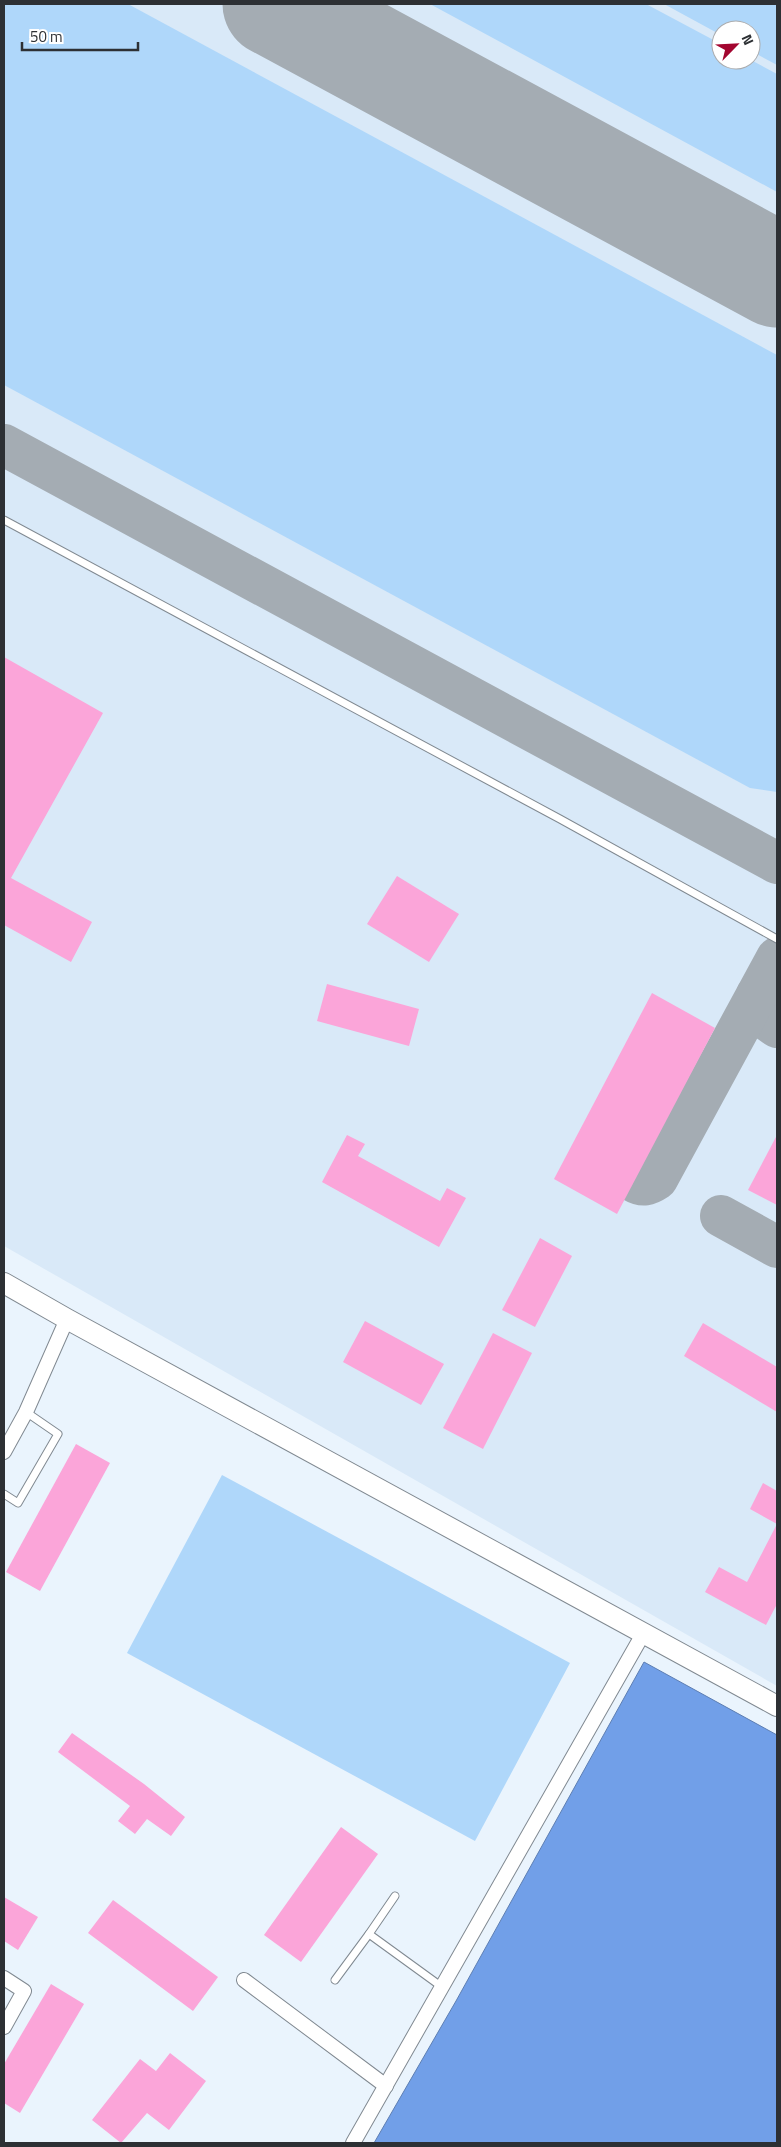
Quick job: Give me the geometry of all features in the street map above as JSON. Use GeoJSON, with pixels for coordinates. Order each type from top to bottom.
{"type":"FeatureCollection","features":[{"type":"Feature","properties":{"kind":"street"},"geometry":{"type":"LineString","coordinates":[[4,1282],[66,1319],[777,1706]]}},
{"type":"Feature","properties":{"kind":"street"},"geometry":{"type":"LineString","coordinates":[[4,1452],[26,1412],[66,1319]]}},
{"type":"Feature","properties":{"kind":"street"},"geometry":{"type":"LineString","coordinates":[[353,2143],[643,1634]]}},
{"type":"Feature","properties":{"kind":"street"},"geometry":{"type":"LineString","coordinates":[[4,1978],[24,1991],[4,2027]]}},
{"type":"Feature","properties":{"kind":"street"},"geometry":{"type":"LineString","coordinates":[[244,1980],[386,2086]]}},
{"type":"Feature","properties":{"kind":"lane"},"geometry":{"type":"LineString","coordinates":[[4,520],[552,814],[777,940]]}},
{"type":"Feature","properties":{"kind":"lane"},"geometry":{"type":"LineString","coordinates":[[4,1494],[18,1503],[58,1434],[26,1412]]}},
{"type":"Feature","properties":{"kind":"lane"},"geometry":{"type":"LineString","coordinates":[[335,1980],[395,1896]]}},
{"type":"Feature","properties":{"kind":"lane"},"geometry":{"type":"LineString","coordinates":[[369,1934],[442,1987]]}},
{"type":"Feature","properties":{"kind":"shaded area"},"geometry":{"type":"Polygon","coordinates":[[[4,4],[777,4],[777,1686],[4,1246],[4,4]]]}},
{"type":"Feature","properties":{"kind":"shaded area"},"geometry":{"type":"Polygon","coordinates":[[[4,4],[128,4],[777,355],[777,792],[750,788],[4,385],[4,4]]]}},
{"type":"Feature","properties":{"kind":"shaded area"},"geometry":{"type":"Polygon","coordinates":[[[430,4],[646,4],[711,39],[711,70],[761,70],[761,65],[777,74],[777,192],[430,4]]]}},
{"type":"Feature","properties":{"kind":"shaded area"},"geometry":{"type":"Polygon","coordinates":[[[664,4],[777,4],[777,65],[761,56],[761,20],[711,20],[711,30],[664,4]]]}},
{"type":"Feature","properties":{"kind":"shaded area"},"geometry":{"type":"Polygon","coordinates":[[[222,1475],[570,1663],[475,1841],[127,1653],[222,1475]]]}},
{"type":"Feature","properties":{"kind":"water"},"geometry":{"type":"Polygon","coordinates":[[[644,1662],[777,1735],[777,2143],[374,2143],[456,2001],[644,1662]]]}},
{"type":"Feature","properties":{"kind":"building"},"geometry":{"type":"Polygon","coordinates":[[[4,657],[103,713],[11,878],[92,922],[71,962],[4,925],[4,657]]]}},
{"type":"Feature","properties":{"kind":"building"},"geometry":{"type":"Polygon","coordinates":[[[397,876],[459,914],[429,962],[367,924],[397,876]]]}},
{"type":"Feature","properties":{"kind":"building"},"geometry":{"type":"Polygon","coordinates":[[[327,984],[419,1009],[409,1046],[317,1021],[327,984]]]}},
{"type":"Feature","properties":{"kind":"building"},"geometry":{"type":"Polygon","coordinates":[[[652,993],[715,1028],[617,1214],[554,1179],[652,993]]]}},
{"type":"Feature","properties":{"kind":"building"},"geometry":{"type":"Polygon","coordinates":[[[347,1135],[365,1144],[358,1156],[440,1201],[447,1188],[466,1198],[439,1247],[322,1182],[347,1135]]]}},
{"type":"Feature","properties":{"kind":"building"},"geometry":{"type":"Polygon","coordinates":[[[777,1135],[777,1205],[748,1190],[777,1135]]]}},
{"type":"Feature","properties":{"kind":"building"},"geometry":{"type":"Polygon","coordinates":[[[540,1238],[572,1256],[535,1327],[502,1310],[540,1238]]]}},
{"type":"Feature","properties":{"kind":"building"},"geometry":{"type":"Polygon","coordinates":[[[365,1321],[444,1364],[421,1405],[343,1362],[365,1321]]]}},
{"type":"Feature","properties":{"kind":"building"},"geometry":{"type":"Polygon","coordinates":[[[703,1323],[777,1367],[777,1412],[684,1356],[703,1323]]]}},
{"type":"Feature","properties":{"kind":"building"},"geometry":{"type":"Polygon","coordinates":[[[493,1333],[532,1353],[483,1449],[443,1428],[493,1333]]]}},
{"type":"Feature","properties":{"kind":"building"},"geometry":{"type":"Polygon","coordinates":[[[76,1444],[110,1463],[40,1591],[6,1572],[76,1444]]]}},
{"type":"Feature","properties":{"kind":"building"},"geometry":{"type":"Polygon","coordinates":[[[763,1483],[777,1491],[777,1524],[750,1509],[763,1483]]]}},
{"type":"Feature","properties":{"kind":"building"},"geometry":{"type":"Polygon","coordinates":[[[777,1524],[777,1604],[766,1625],[705,1592],[719,1567],[747,1582],[777,1524]]]}},
{"type":"Feature","properties":{"kind":"building"},"geometry":{"type":"Polygon","coordinates":[[[72,1733],[144,1784],[185,1817],[171,1836],[147,1819],[135,1834],[118,1821],[130,1806],[58,1752],[72,1733]]]}},
{"type":"Feature","properties":{"kind":"building"},"geometry":{"type":"Polygon","coordinates":[[[341,1827],[378,1854],[301,1962],[264,1935],[341,1827]]]}},
{"type":"Feature","properties":{"kind":"building"},"geometry":{"type":"Polygon","coordinates":[[[4,1897],[38,1917],[18,1950],[4,1941],[4,1897]]]}},
{"type":"Feature","properties":{"kind":"building"},"geometry":{"type":"Polygon","coordinates":[[[113,1900],[218,1977],[193,2011],[88,1933],[113,1900]]]}},
{"type":"Feature","properties":{"kind":"building"},"geometry":{"type":"Polygon","coordinates":[[[51,1984],[84,2004],[20,2113],[4,2103],[4,2064],[51,1984]]]}},
{"type":"Feature","properties":{"kind":"building"},"geometry":{"type":"Polygon","coordinates":[[[170,2053],[206,2081],[169,2130],[147,2113],[121,2143],[92,2120],[140,2059],[156,2071],[170,2053]]]}},
{"type":"Feature","properties":{"kind":"taxiway"},"geometry":{"type":"LineString","coordinates":[[4,445],[777,863]]}},
{"type":"Feature","properties":{"kind":"taxiway"},"geometry":{"type":"LineString","coordinates":[[633,1181],[645,1184],[657,1179],[777,958]]}},
{"type":"Feature","properties":{"kind":"taxiway"},"geometry":{"type":"LineString","coordinates":[[757,995],[763,1017],[777,1027]]}},
{"type":"Feature","properties":{"kind":"taxiway"},"geometry":{"type":"LineString","coordinates":[[721,1216],[777,1247]]}},
{"type":"Feature","properties":{"kind":"runway"},"geometry":{"type":"LineString","coordinates":[[275,4],[777,275]]}}]}
